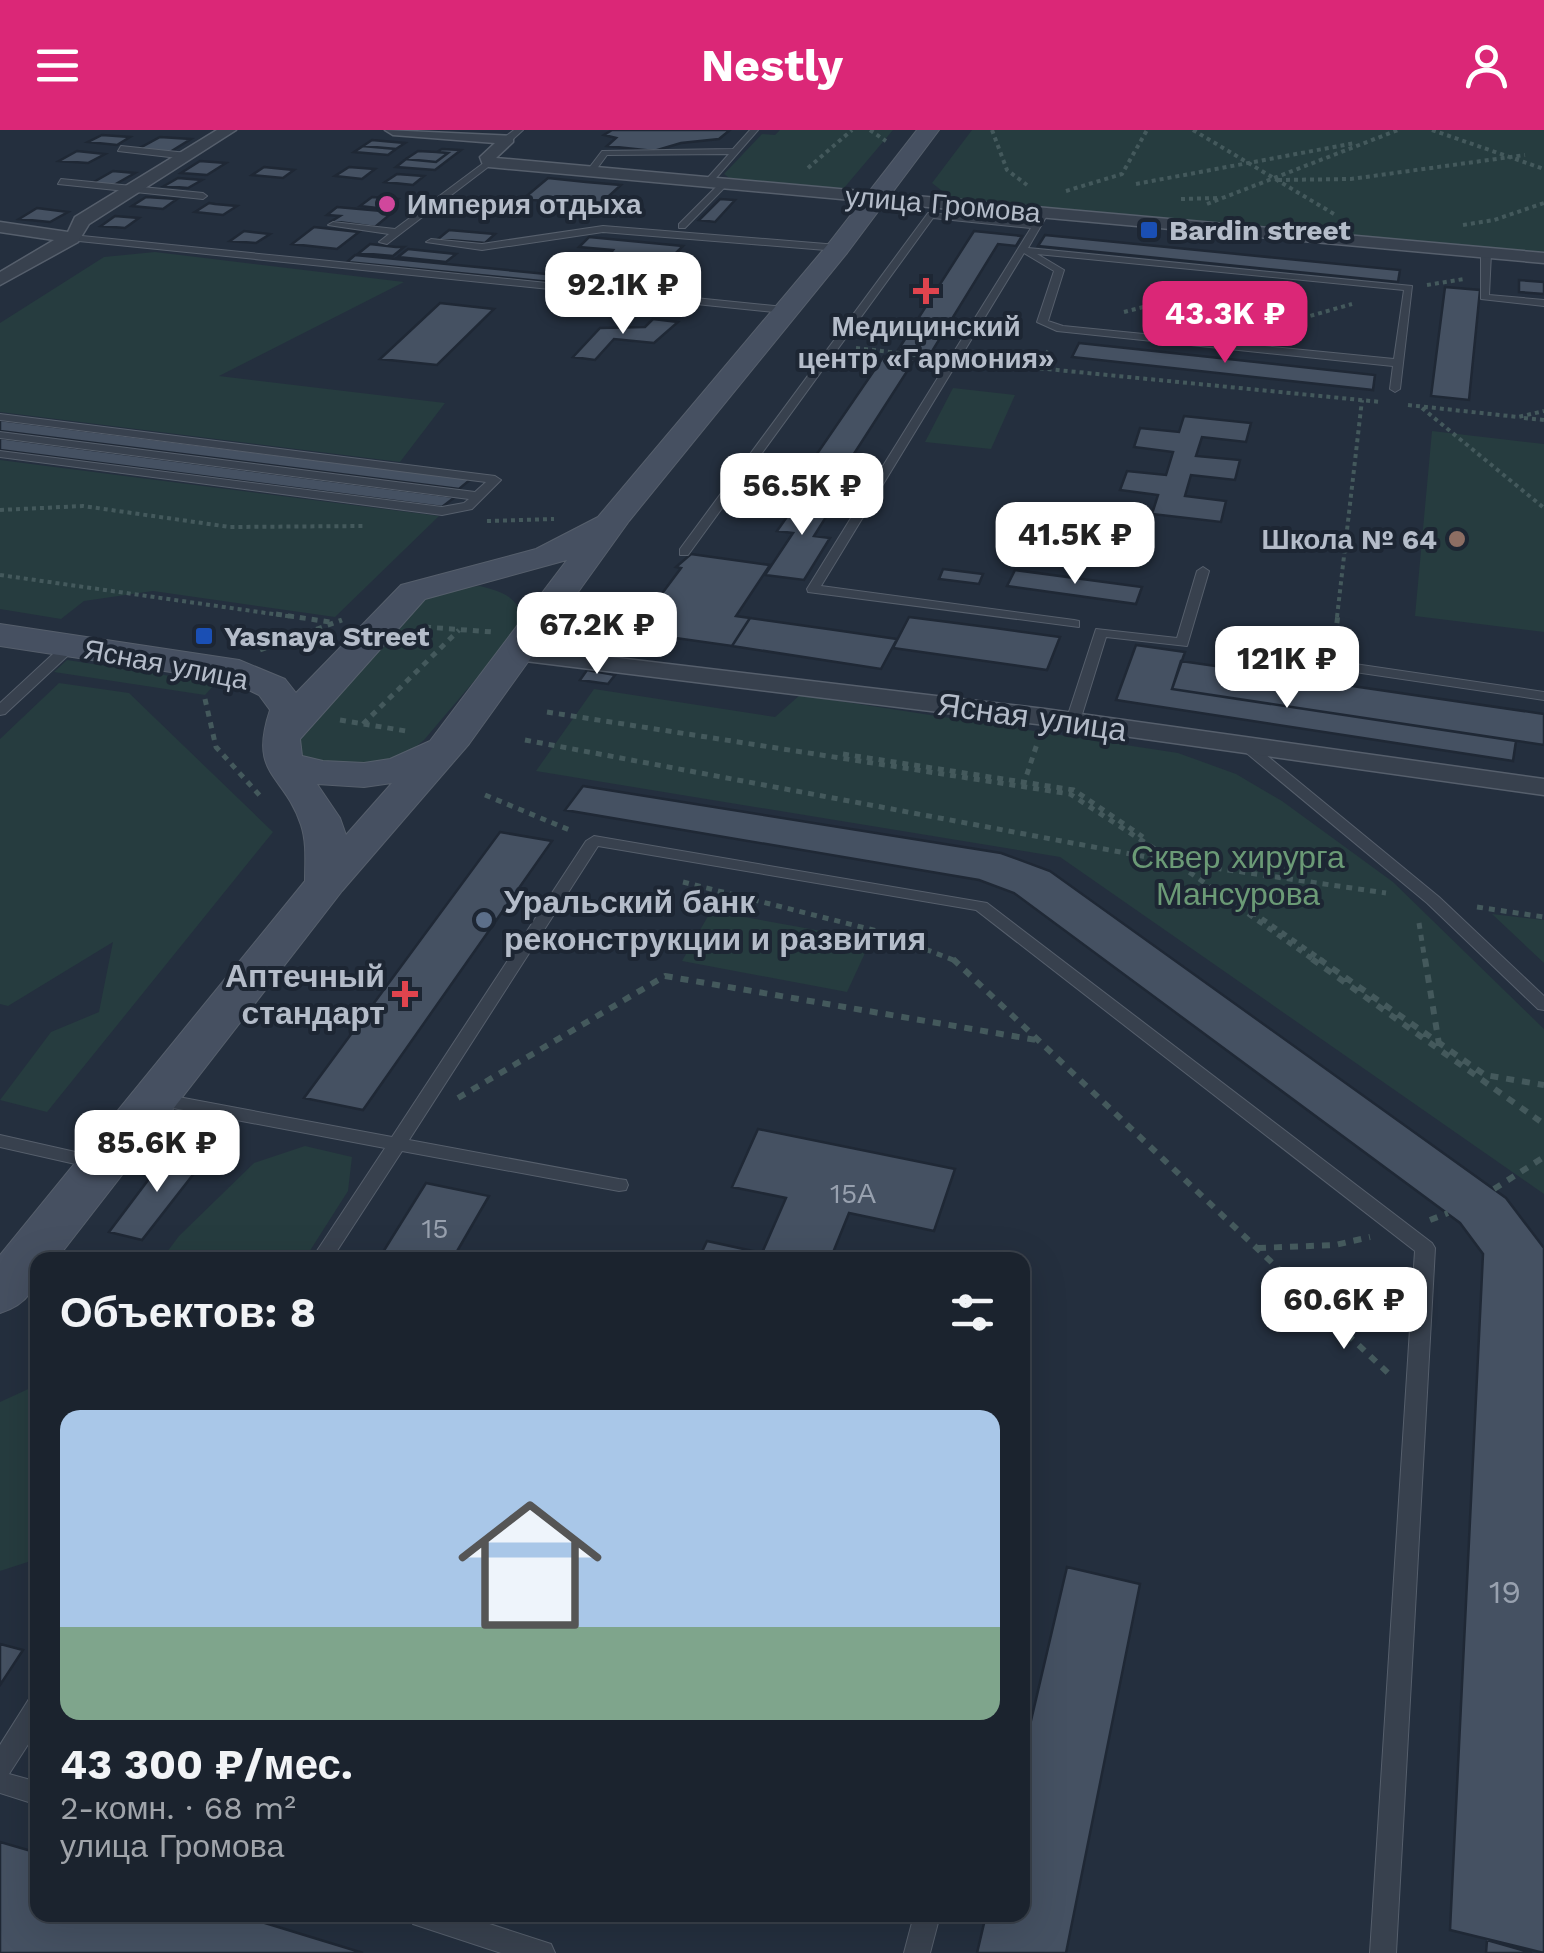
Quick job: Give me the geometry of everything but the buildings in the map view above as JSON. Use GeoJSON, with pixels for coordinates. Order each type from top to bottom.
{"type":"FeatureCollection","features":[{"type":"Feature","properties":{"kind":"street"},"geometry":{"type":"LineString","coordinates":[[0,280],[72,238],[82,221],[228,130]]}},
{"type":"Feature","properties":{"kind":"street"},"geometry":{"type":"LineString","coordinates":[[393,130],[513,134]]}},
{"type":"Feature","properties":{"kind":"street"},"geometry":{"type":"LineString","coordinates":[[33,1252],[327,882],[434,739],[512,644],[544,619],[617,514],[838,248],[928,130]]}},
{"type":"Feature","properties":{"kind":"street"},"geometry":{"type":"LineString","coordinates":[[489,162],[488,157],[513,134]]}},
{"type":"Feature","properties":{"kind":"street","name":"улица Громова"},"geometry":{"type":"LineString","coordinates":[[489,162],[719,189],[873,200],[1041,219],[1152,222],[1544,258]]}},
{"type":"Feature","properties":{"kind":"street"},"geometry":{"type":"LineString","coordinates":[[0,227],[72,238]]}},
{"type":"Feature","properties":{"kind":"street"},"geometry":{"type":"LineString","coordinates":[[282,750],[368,640],[414,592],[566,550],[617,514]]}},
{"type":"Feature","properties":{"kind":"street"},"geometry":{"type":"LineString","coordinates":[[452,581],[512,586],[529,595],[544,619]]}},
{"type":"Feature","properties":{"kind":"street","name":"Ясная улица"},"geometry":{"type":"LineString","coordinates":[[0,635],[239,671],[272,687],[289,710],[282,750]]}},
{"type":"Feature","properties":{"kind":"street"},"geometry":{"type":"LineString","coordinates":[[239,671],[319,664],[368,640]]}},
{"type":"Feature","properties":{"kind":"street","name":"Ясная улица"},"geometry":{"type":"LineString","coordinates":[[512,644],[1544,787]]}},
{"type":"Feature","properties":{"kind":"street"},"geometry":{"type":"LineString","coordinates":[[282,750],[310,772],[362,776],[430,758],[434,739]]}},
{"type":"Feature","properties":{"kind":"street"},"geometry":{"type":"LineString","coordinates":[[282,750],[320,819],[326,838],[327,882]]}},
{"type":"Feature","properties":{"kind":"street"},"geometry":{"type":"LineString","coordinates":[[0,1293],[30,1255]]}},
{"type":"Feature","properties":{"kind":"lane"},"geometry":{"type":"LineString","coordinates":[[682,226],[719,189],[733,151],[754,130]]}},
{"type":"Feature","properties":{"kind":"lane"},"geometry":{"type":"LineString","coordinates":[[121,149],[187,156]]}},
{"type":"Feature","properties":{"kind":"lane"},"geometry":{"type":"LineString","coordinates":[[590,172],[606,153],[733,151]]}},
{"type":"Feature","properties":{"kind":"lane"},"geometry":{"type":"LineString","coordinates":[[384,242],[489,162]]}},
{"type":"Feature","properties":{"kind":"lane"},"geometry":{"type":"LineString","coordinates":[[60,182],[203,196]]}},
{"type":"Feature","properties":{"kind":"lane"},"geometry":{"type":"LineString","coordinates":[[684,552],[931,216],[1041,219],[814,588],[1074,624]]}},
{"type":"Feature","properties":{"kind":"lane"},"geometry":{"type":"LineString","coordinates":[[333,226],[398,232]]}},
{"type":"Feature","properties":{"kind":"lane"},"geometry":{"type":"LineString","coordinates":[[431,242],[482,247],[602,229],[838,248]]}},
{"type":"Feature","properties":{"kind":"lane"},"geometry":{"type":"LineString","coordinates":[[72,238],[784,310]]}},
{"type":"Feature","properties":{"kind":"lane"},"geometry":{"type":"LineString","coordinates":[[1022,250],[1409,288],[1395,389]]}},
{"type":"Feature","properties":{"kind":"lane"},"geometry":{"type":"LineString","coordinates":[[1022,250],[1059,270],[1042,322],[1060,329],[1399,363]]}},
{"type":"Feature","properties":{"kind":"lane"},"geometry":{"type":"LineString","coordinates":[[1486,253],[1484,297],[1544,302]]}},
{"type":"Feature","properties":{"kind":"lane"},"geometry":{"type":"LineString","coordinates":[[0,417],[495,480],[468,506],[442,511],[0,454]]}},
{"type":"Feature","properties":{"kind":"lane"},"geometry":{"type":"LineString","coordinates":[[0,435],[476,496]]}},
{"type":"Feature","properties":{"kind":"lane"},"geometry":{"type":"LineString","coordinates":[[738,478],[872,494]]}},
{"type":"Feature","properties":{"kind":"lane"},"geometry":{"type":"LineString","coordinates":[[1073,721],[1101,632],[1182,642],[1203,571]]}},
{"type":"Feature","properties":{"kind":"lane"},"geometry":{"type":"LineString","coordinates":[[0,711],[70,646]]}},
{"type":"Feature","properties":{"kind":"lane"},"geometry":{"type":"LineString","coordinates":[[1232,650],[1544,696]]}},
{"type":"Feature","properties":{"kind":"lane"},"geometry":{"type":"LineString","coordinates":[[1249,748],[1432,900],[1544,1006]]}},
{"type":"Feature","properties":{"kind":"lane"},"geometry":{"type":"LineString","coordinates":[[326,1252],[594,841],[981,906],[1425,1248],[1383,1953]]}},
{"type":"Feature","properties":{"kind":"lane"},"geometry":{"type":"LineString","coordinates":[[156,1098],[400,1136],[619,1185]]}},
{"type":"Feature","properties":{"kind":"lane"},"geometry":{"type":"LineString","coordinates":[[0,1142],[103,1164]]}},
{"type":"Feature","properties":{"kind":"lane"},"geometry":{"type":"LineString","coordinates":[[0,1766],[30,1719]]}},
{"type":"Feature","properties":{"kind":"lane"},"geometry":{"type":"LineString","coordinates":[[0,1782],[30,1791]]}},
{"type":"Feature","properties":{"kind":"lane"},"geometry":{"type":"LineString","coordinates":[[444,1922],[542,1953]]}},
{"type":"Feature","properties":{"kind":"lane"},"geometry":{"type":"LineString","coordinates":[[917,1953],[924,1922]]}},
{"type":"Feature","properties":{"kind":"path"},"geometry":{"type":"LineString","coordinates":[[808,168],[852,130]]}},
{"type":"Feature","properties":{"kind":"path"},"geometry":{"type":"LineString","coordinates":[[870,130],[887,142]]}},
{"type":"Feature","properties":{"kind":"path"},"geometry":{"type":"LineString","coordinates":[[992,130],[1000,161],[1019,183],[1038,188]]}},
{"type":"Feature","properties":{"kind":"path"},"geometry":{"type":"LineString","coordinates":[[1057,194],[1122,174],[1147,130]]}},
{"type":"Feature","properties":{"kind":"path"},"geometry":{"type":"LineString","coordinates":[[1194,130],[1343,219]]}},
{"type":"Feature","properties":{"kind":"path"},"geometry":{"type":"LineString","coordinates":[[1152,222],[1274,180],[1398,130]]}},
{"type":"Feature","properties":{"kind":"path"},"geometry":{"type":"LineString","coordinates":[[1432,130],[1544,169]]}},
{"type":"Feature","properties":{"kind":"path"},"geometry":{"type":"LineString","coordinates":[[1136,184],[1371,140]]}},
{"type":"Feature","properties":{"kind":"path"},"geometry":{"type":"LineString","coordinates":[[1274,180],[1352,179],[1525,156]]}},
{"type":"Feature","properties":{"kind":"path"},"geometry":{"type":"LineString","coordinates":[[1456,226],[1494,220],[1544,203]]}},
{"type":"Feature","properties":{"kind":"path"},"geometry":{"type":"LineString","coordinates":[[1237,325],[1303,318],[1409,288],[1485,276]]}},
{"type":"Feature","properties":{"kind":"path"},"geometry":{"type":"LineString","coordinates":[[835,346],[1382,402]]}},
{"type":"Feature","properties":{"kind":"path"},"geometry":{"type":"LineString","coordinates":[[1332,665],[1362,400]]}},
{"type":"Feature","properties":{"kind":"path"},"geometry":{"type":"LineString","coordinates":[[1402,405],[1544,420]]}},
{"type":"Feature","properties":{"kind":"path"},"geometry":{"type":"LineString","coordinates":[[1423,411],[1544,508]]}},
{"type":"Feature","properties":{"kind":"path"},"geometry":{"type":"LineString","coordinates":[[1518,417],[1544,412]]}},
{"type":"Feature","properties":{"kind":"path"},"geometry":{"type":"LineString","coordinates":[[0,510],[88,506],[134,510],[184,522],[264,529],[382,525]]}},
{"type":"Feature","properties":{"kind":"path"},"geometry":{"type":"LineString","coordinates":[[479,522],[556,519]]}},
{"type":"Feature","properties":{"kind":"path"},"geometry":{"type":"LineString","coordinates":[[0,575],[332,623]]}},
{"type":"Feature","properties":{"kind":"path"},"geometry":{"type":"LineString","coordinates":[[425,627],[459,630],[512,644]]}},
{"type":"Feature","properties":{"kind":"path"},"geometry":{"type":"LineString","coordinates":[[363,724],[459,630]]}},
{"type":"Feature","properties":{"kind":"path"},"geometry":{"type":"LineString","coordinates":[[205,698],[216,747],[268,804]]}},
{"type":"Feature","properties":{"kind":"path"},"geometry":{"type":"LineString","coordinates":[[548,710],[1070,794],[1485,1075],[1544,1085]]}},
{"type":"Feature","properties":{"kind":"path"},"geometry":{"type":"LineString","coordinates":[[328,718],[434,739]]}},
{"type":"Feature","properties":{"kind":"path"},"geometry":{"type":"LineString","coordinates":[[1023,785],[1039,737]]}},
{"type":"Feature","properties":{"kind":"path"},"geometry":{"type":"LineString","coordinates":[[526,740],[1184,864],[1544,917]]}},
{"type":"Feature","properties":{"kind":"path"},"geometry":{"type":"LineString","coordinates":[[1023,785],[1074,790],[1184,864],[1544,1124]]}},
{"type":"Feature","properties":{"kind":"path"},"geometry":{"type":"LineString","coordinates":[[485,795],[594,841]]}},
{"type":"Feature","properties":{"kind":"path"},"geometry":{"type":"LineString","coordinates":[[675,880],[882,932],[950,956],[1416,1399]]}},
{"type":"Feature","properties":{"kind":"path"},"geometry":{"type":"LineString","coordinates":[[1411,915],[1421,925],[1439,1046]]}},
{"type":"Feature","properties":{"kind":"path"},"geometry":{"type":"LineString","coordinates":[[400,1136],[665,976],[1038,1041]]}},
{"type":"Feature","properties":{"kind":"path"},"geometry":{"type":"LineString","coordinates":[[1494,1189],[1544,1157]]}},
{"type":"Feature","properties":{"kind":"path"},"geometry":{"type":"LineString","coordinates":[[1257,1248],[1334,1245],[1401,1230],[1448,1213]]}},
{"type":"Feature","properties":{"kind":"green space"},"geometry":{"type":"Polygon","coordinates":[[[780,130],[893,130],[844,188],[732,180],[724,174],[762,134],[775,135],[780,130]]]}},
{"type":"Feature","properties":{"kind":"green space"},"geometry":{"type":"Polygon","coordinates":[[[972,130],[1544,130],[1544,254],[955,201],[932,183],[972,130]]]}},
{"type":"Feature","properties":{"kind":"green space"},"geometry":{"type":"Polygon","coordinates":[[[155,252],[404,282],[219,376],[445,403],[400,462],[0,412],[0,323],[104,257],[155,252]]]}},
{"type":"Feature","properties":{"kind":"green space"},"geometry":{"type":"Polygon","coordinates":[[[953,388],[1015,395],[991,449],[925,442],[953,388]]]}},
{"type":"Feature","properties":{"kind":"green space"},"geometry":{"type":"Polygon","coordinates":[[[1432,431],[1544,444],[1544,632],[1415,616],[1432,431]]]}},
{"type":"Feature","properties":{"kind":"green space"},"geometry":{"type":"Polygon","coordinates":[[[0,460],[439,516],[335,617],[153,591],[84,601],[61,619],[0,609],[0,460]]]}},
{"type":"Feature","properties":{"kind":"green space"},"geometry":{"type":"Polygon","coordinates":[[[480,586],[508,597],[525,621],[424,740],[407,754],[385,764],[346,770],[304,759],[298,745],[299,728],[422,599],[456,588],[480,586]]]}},
{"type":"Feature","properties":{"kind":"green space"},"geometry":{"type":"Polygon","coordinates":[[[67,660],[216,683],[205,695],[54,672],[67,660]]]}},
{"type":"Feature","properties":{"kind":"green space"},"geometry":{"type":"Polygon","coordinates":[[[59,683],[129,693],[273,832],[47,1112],[0,1100],[51,1032],[99,1012],[113,942],[8,1006],[0,1004],[0,739],[59,683]]]}},
{"type":"Feature","properties":{"kind":"green space","name":"Сквер хирурга Мансурова"},"geometry":{"type":"Polygon","coordinates":[[[594,689],[775,717],[800,695],[1178,753],[1236,774],[1282,801],[1393,882],[1544,1029],[1544,1194],[1060,857],[536,771],[594,689]]]}},
{"type":"Feature","properties":{"kind":"green space"},"geometry":{"type":"Polygon","coordinates":[[[711,911],[871,940],[847,992],[682,961],[711,911]]]}},
{"type":"Feature","properties":{"kind":"green space"},"geometry":{"type":"Polygon","coordinates":[[[1492,914],[1544,920],[1544,963],[1492,914]]]}},
{"type":"Feature","properties":{"kind":"green space"},"geometry":{"type":"Polygon","coordinates":[[[305,1146],[352,1157],[348,1191],[309,1252],[167,1252],[179,1236],[254,1163],[305,1146]]]}},
{"type":"Feature","properties":{"kind":"green space"},"geometry":{"type":"Polygon","coordinates":[[[30,1388],[30,1561],[0,1571],[0,1402],[30,1388]]]}},
{"type":"Feature","properties":{"kind":"place","name":"Империя отдыха"},"geometry":{"type":"Point","coordinates":[387,204]}},
{"type":"Feature","properties":{"kind":"place","name":"Bardin street"},"geometry":{"type":"Point","coordinates":[1149,230]}},
{"type":"Feature","properties":{"kind":"place","name":"Медицинский центр «Гармония»"},"geometry":{"type":"Point","coordinates":[926,291]}},
{"type":"Feature","properties":{"kind":"place","name":"Школа № 64"},"geometry":{"type":"Point","coordinates":[1457,539]}},
{"type":"Feature","properties":{"kind":"place","name":"Yasnaya Street"},"geometry":{"type":"Point","coordinates":[204,636]}},
{"type":"Feature","properties":{"kind":"place","name":"Уральский банк реконструкции и развития"},"geometry":{"type":"Point","coordinates":[484,920]}},
{"type":"Feature","properties":{"kind":"place","name":"Аптечный стандарт"},"geometry":{"type":"Point","coordinates":[405,994]}}]}
